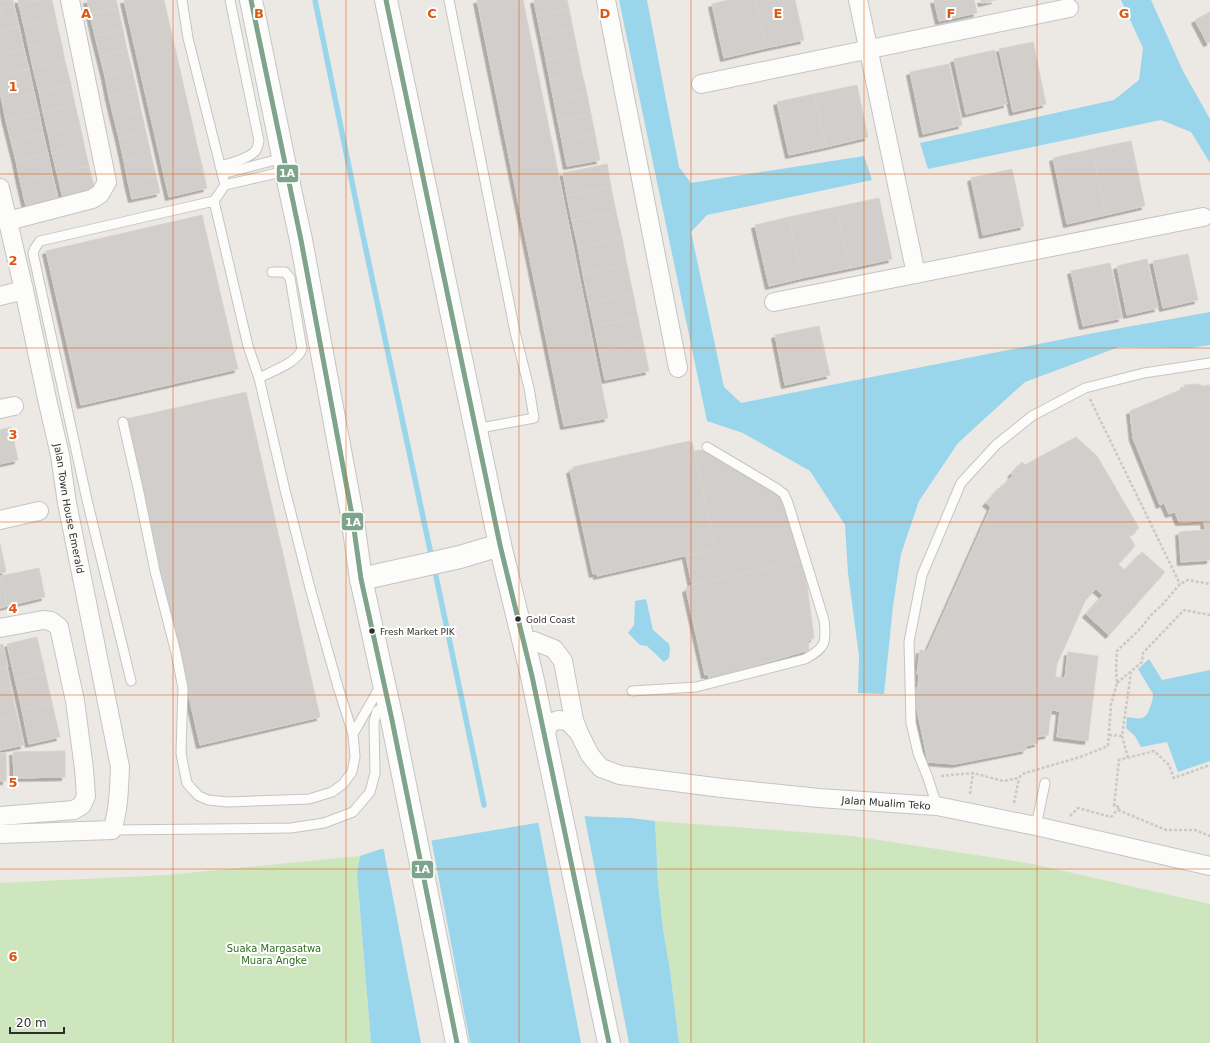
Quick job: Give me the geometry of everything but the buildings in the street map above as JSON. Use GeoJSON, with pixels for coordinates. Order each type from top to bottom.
{"type":"FeatureCollection","features":[{"type":"Feature","properties":{"kind":"main road"},"geometry":{"type":"LineString","coordinates":[[251,0],[301,240],[348,492],[361,579],[391,712],[457,1043]]}},
{"type":"Feature","properties":{"kind":"main road"},"geometry":{"type":"LineString","coordinates":[[386,0],[500,546],[532,676],[609,1043]]}},
{"type":"Feature","properties":{"kind":"main road"},"geometry":{"type":"LineString","coordinates":[[361,579],[500,546]]}},
{"type":"Feature","properties":{"kind":"street"},"geometry":{"type":"LineString","coordinates":[[8,221],[92,199],[100,194],[107,182],[70,0]]}},
{"type":"Feature","properties":{"kind":"street"},"geometry":{"type":"LineString","coordinates":[[606,0],[678,368]]}},
{"type":"Feature","properties":{"kind":"street"},"geometry":{"type":"LineString","coordinates":[[858,0],[916,274]]}},
{"type":"Feature","properties":{"kind":"street"},"geometry":{"type":"LineString","coordinates":[[701,84],[1069,8]]}},
{"type":"Feature","properties":{"kind":"street","name":"Jalan Town House Emerald"},"geometry":{"type":"LineString","coordinates":[[0,188],[24,290],[46,399],[60,455],[67,503],[120,766],[118,804],[112,830]]}},
{"type":"Feature","properties":{"kind":"street"},"geometry":{"type":"LineString","coordinates":[[774,302],[1203,217]]}},
{"type":"Feature","properties":{"kind":"street"},"geometry":{"type":"LineString","coordinates":[[0,296],[24,290]]}},
{"type":"Feature","properties":{"kind":"street"},"geometry":{"type":"LineString","coordinates":[[0,520],[39,511]]}},
{"type":"Feature","properties":{"kind":"street"},"geometry":{"type":"LineString","coordinates":[[0,628],[42,620],[51,621],[59,627],[75,701],[86,796],[82,805],[74,810],[0,816]]}},
{"type":"Feature","properties":{"kind":"street","name":"Jalan Mualim Teko"},"geometry":{"type":"LineString","coordinates":[[524,641],[534,641],[554,649],[563,661],[574,720],[579,733],[590,755],[601,768],[620,775],[722,788],[811,797],[937,806],[1011,820],[1210,866]]}},
{"type":"Feature","properties":{"kind":"street","name":"Jalan Mualim Teko"},"geometry":{"type":"LineString","coordinates":[[545,739],[548,724],[558,720],[568,721],[579,733]]}},
{"type":"Feature","properties":{"kind":"street"},"geometry":{"type":"LineString","coordinates":[[0,834],[112,830]]}},
{"type":"Feature","properties":{"kind":"lane"},"geometry":{"type":"LineString","coordinates":[[182,0],[188,38],[225,185]]}},
{"type":"Feature","properties":{"kind":"lane"},"geometry":{"type":"LineString","coordinates":[[221,170],[248,156],[256,150],[259,140],[230,0]]}},
{"type":"Feature","properties":{"kind":"lane"},"geometry":{"type":"LineString","coordinates":[[449,0],[515,332],[529,388],[534,418],[475,429]]}},
{"type":"Feature","properties":{"kind":"lane"},"geometry":{"type":"LineString","coordinates":[[221,170],[284,164]]}},
{"type":"Feature","properties":{"kind":"lane"},"geometry":{"type":"LineString","coordinates":[[131,682],[87,500],[33,253],[34,248],[40,241],[214,202],[225,185],[284,164]]}},
{"type":"Feature","properties":{"kind":"lane"},"geometry":{"type":"LineString","coordinates":[[123,422],[155,571],[176,653],[183,688],[181,753],[187,783],[199,796],[208,800],[228,802],[309,799],[332,792],[343,784],[352,772],[355,757],[353,734],[310,588],[259,378],[248,346],[214,202]]}},
{"type":"Feature","properties":{"kind":"lane"},"geometry":{"type":"LineString","coordinates":[[259,378],[291,362],[300,354],[302,349],[290,278],[286,272],[272,272]]}},
{"type":"Feature","properties":{"kind":"lane"},"geometry":{"type":"LineString","coordinates":[[937,806],[918,753],[911,723],[909,642],[922,575],[961,483],[996,445],[1032,416],[1085,388],[1144,373],[1210,362]]}},
{"type":"Feature","properties":{"kind":"lane"},"geometry":{"type":"LineString","coordinates":[[632,691],[696,687],[805,660],[818,652],[824,645],[826,634],[824,620],[784,494],[707,447]]}},
{"type":"Feature","properties":{"kind":"lane"},"geometry":{"type":"LineString","coordinates":[[353,734],[383,680]]}},
{"type":"Feature","properties":{"kind":"lane"},"geometry":{"type":"LineString","coordinates":[[112,830],[291,828],[324,823],[354,812],[370,792],[375,773],[374,722],[378,711],[391,712]]}},
{"type":"Feature","properties":{"kind":"lane"},"geometry":{"type":"LineString","coordinates":[[1036,826],[1045,783]]}},
{"type":"Feature","properties":{"kind":"path"},"geometry":{"type":"LineString","coordinates":[[1085,388],[1180,584]]}},
{"type":"Feature","properties":{"kind":"path"},"geometry":{"type":"LineString","coordinates":[[928,778],[973,773],[1003,781],[1018,778],[1022,774],[1080,757],[1108,746],[1111,705],[1117,683],[1117,651],[1140,629],[1180,584],[1188,580],[1210,584]]}},
{"type":"Feature","properties":{"kind":"path"},"geometry":{"type":"LineString","coordinates":[[1117,683],[1142,662],[1143,653],[1184,610],[1210,615]]}},
{"type":"Feature","properties":{"kind":"path"},"geometry":{"type":"LineString","coordinates":[[1128,758],[1122,736],[1131,672]]}},
{"type":"Feature","properties":{"kind":"path"},"geometry":{"type":"LineString","coordinates":[[1109,736],[1122,736]]}},
{"type":"Feature","properties":{"kind":"path"},"geometry":{"type":"LineString","coordinates":[[1210,765],[1174,778],[1169,765],[1154,751],[1119,760],[1114,806],[1120,808],[1118,810],[1166,830],[1195,830],[1210,836]]}},
{"type":"Feature","properties":{"kind":"path"},"geometry":{"type":"LineString","coordinates":[[967,811],[973,773]]}},
{"type":"Feature","properties":{"kind":"path"},"geometry":{"type":"LineString","coordinates":[[1011,820],[1018,778]]}},
{"type":"Feature","properties":{"kind":"path"},"geometry":{"type":"LineString","coordinates":[[1055,830],[1078,808],[1111,817],[1118,810]]}},
{"type":"Feature","properties":{"kind":"green space"},"geometry":{"type":"Polygon","coordinates":[[[655,821],[853,836],[1028,863],[1210,904],[1210,1043],[679,1043],[658,884],[655,821]]]}},
{"type":"Feature","properties":{"kind":"green space","name":"Suaka Margasatwa Muara Angke"},"geometry":{"type":"Polygon","coordinates":[[[360,856],[357,875],[371,1043],[0,1043],[0,883],[167,875],[360,856]]]}},
{"type":"Feature","properties":{"kind":"water"},"geometry":{"type":"Polygon","coordinates":[[[619,0],[647,0],[679,167],[691,183],[864,156],[872,180],[707,215],[691,232],[724,387],[741,403],[1099,332],[1210,312],[1210,345],[1189,348],[1119,347],[1025,382],[958,443],[919,501],[901,554],[893,606],[884,694],[858,693],[859,656],[848,573],[845,525],[810,471],[743,433],[707,421],[619,0]]]}},
{"type":"Feature","properties":{"kind":"water"},"geometry":{"type":"Polygon","coordinates":[[[1121,0],[1151,0],[1183,71],[1210,119],[1210,163],[1191,132],[1161,120],[928,169],[920,143],[1114,100],[1139,80],[1143,48],[1121,0]]]}},
{"type":"Feature","properties":{"kind":"water"},"geometry":{"type":"Polygon","coordinates":[[[646,599],[653,630],[669,644],[669,658],[664,662],[647,646],[640,645],[628,633],[634,625],[635,601],[646,599]]]}},
{"type":"Feature","properties":{"kind":"water"},"geometry":{"type":"Polygon","coordinates":[[[1149,659],[1162,680],[1210,670],[1210,761],[1178,772],[1167,742],[1141,747],[1135,736],[1126,728],[1127,717],[1144,717],[1147,715],[1152,702],[1153,694],[1138,669],[1149,659]]]}},
{"type":"Feature","properties":{"kind":"water"},"geometry":{"type":"Polygon","coordinates":[[[578,816],[631,818],[655,821],[658,884],[679,1043],[371,1043],[357,874],[360,856],[381,849],[578,816]]]}},
{"type":"Feature","properties":{"kind":"pier"},"geometry":{"type":"Polygon","coordinates":[[[584,814],[629,1043],[581,1043],[538,821],[584,814]]]}},
{"type":"Feature","properties":{"kind":"pier"},"geometry":{"type":"Polygon","coordinates":[[[431,838],[470,1043],[421,1043],[383,846],[431,838]]]}},
{"type":"Feature","properties":{"kind":"waterway"},"geometry":{"type":"LineString","coordinates":[[315,0],[362,231],[432,559]]}},
{"type":"Feature","properties":{"kind":"waterway"},"geometry":{"type":"LineString","coordinates":[[434,567],[484,805]]}},
{"type":"Feature","properties":{"kind":"transit line","name":"1A"},"geometry":{"type":"LineString","coordinates":[[251,0],[301,240],[352,515],[361,579],[392,720],[457,1043]]}},
{"type":"Feature","properties":{"kind":"transit line","name":"1A"},"geometry":{"type":"LineString","coordinates":[[386,0],[500,545],[532,676],[609,1043]]}},
{"type":"Feature","properties":{"kind":"place","name":"Gold Coast"},"geometry":{"type":"Point","coordinates":[518,619]}},
{"type":"Feature","properties":{"kind":"place","name":"Fresh Market PIK"},"geometry":{"type":"Point","coordinates":[372,631]}}]}
